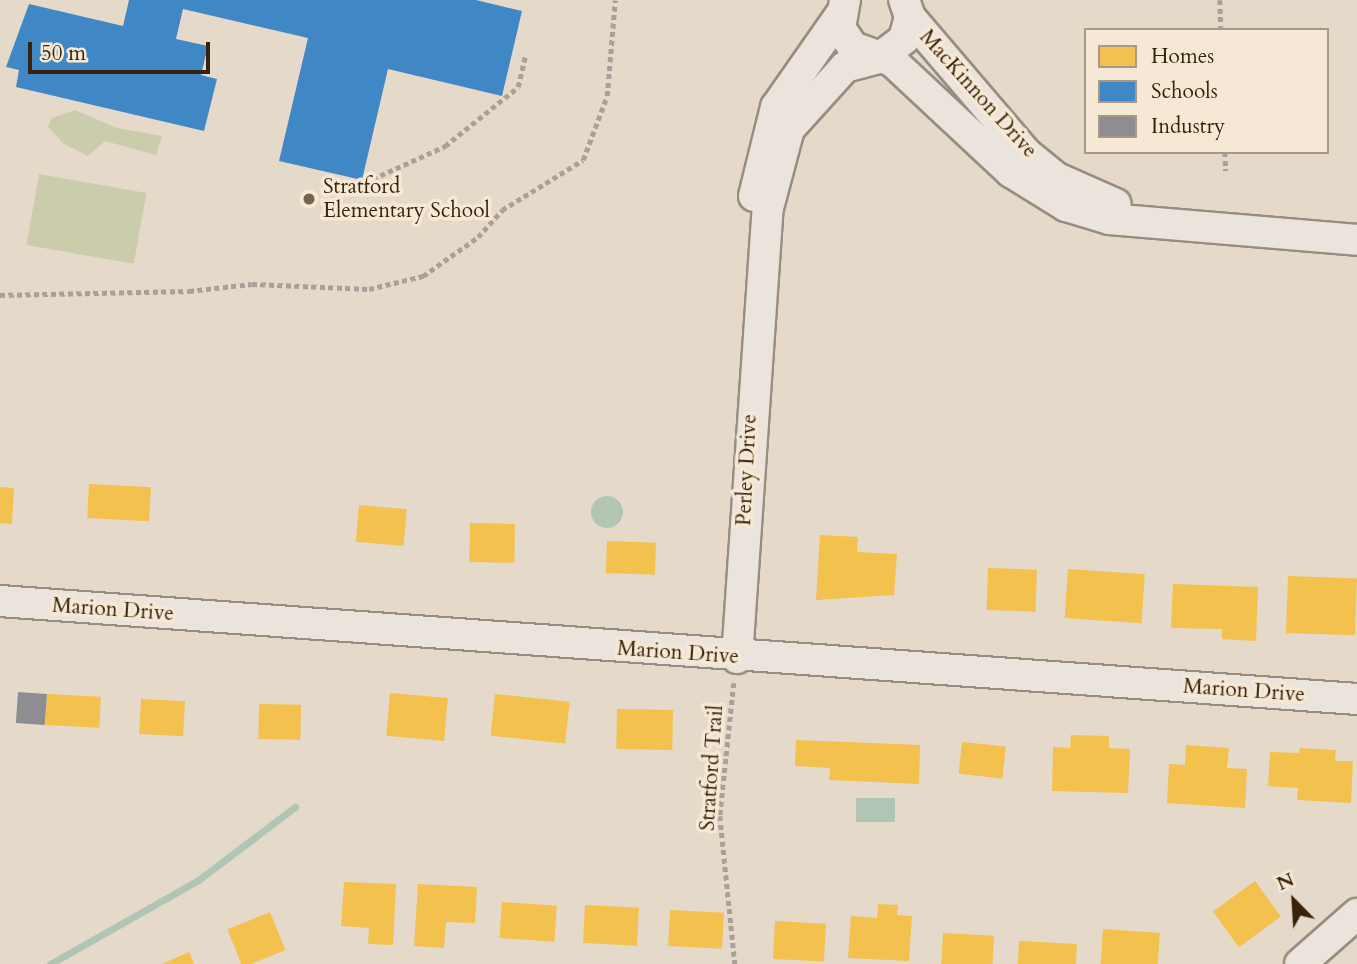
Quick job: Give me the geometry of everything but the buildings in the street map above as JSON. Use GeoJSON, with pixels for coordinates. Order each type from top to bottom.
{"type":"FeatureCollection","features":[{"type":"Feature","properties":{"kind":"street","name":"MacKinnon Drive"},"geometry":{"type":"LineString","coordinates":[[840,6],[853,47],[879,58],[926,89],[1011,172],[1066,206],[1110,219],[1357,240]]}},
{"type":"Feature","properties":{"kind":"street","name":"Perley Drive"},"geometry":{"type":"LineString","coordinates":[[758,282],[751,212],[763,144],[776,107],[840,6]]}},
{"type":"Feature","properties":{"kind":"street","name":"MacKinnon Drive"},"geometry":{"type":"LineString","coordinates":[[907,9],[1027,153],[1057,178],[1162,222]]}},
{"type":"Feature","properties":{"kind":"street"},"geometry":{"type":"LineString","coordinates":[[879,58],[904,39],[907,9]]}},
{"type":"Feature","properties":{"kind":"street","name":"Perley Drive"},"geometry":{"type":"LineString","coordinates":[[737,658],[758,282],[768,208],[789,129],[818,90],[845,68],[879,58]]}},
{"type":"Feature","properties":{"kind":"street","name":"Marion Drive"},"geometry":{"type":"LineString","coordinates":[[0,601],[737,658],[1357,699]]}},
{"type":"Feature","properties":{"kind":"street"},"geometry":{"type":"LineString","coordinates":[[1300,964],[1357,914]]}},
{"type":"Feature","properties":{"kind":"path"},"geometry":{"type":"LineString","coordinates":[[0,295],[189,291],[252,284],[369,289],[423,276],[478,237],[502,210],[583,160],[607,96],[615,0]]}},
{"type":"Feature","properties":{"kind":"path"},"geometry":{"type":"LineString","coordinates":[[1220,0],[1221,28]]}},
{"type":"Feature","properties":{"kind":"path"},"geometry":{"type":"LineString","coordinates":[[322,187],[357,186],[445,146],[518,87],[525,57]]}},
{"type":"Feature","properties":{"kind":"path"},"geometry":{"type":"LineString","coordinates":[[1225,154],[1226,171]]}},
{"type":"Feature","properties":{"kind":"path","name":"Stratford Trail"},"geometry":{"type":"LineString","coordinates":[[735,964],[720,816],[737,658]]}},
{"type":"Feature","properties":{"kind":"shaded area"},"geometry":{"type":"Polygon","coordinates":[[[75,110],[117,128],[162,136],[156,155],[105,141],[88,156],[64,144],[48,127],[52,118],[75,110]]]}},
{"type":"Feature","properties":{"kind":"shaded area"},"geometry":{"type":"Polygon","coordinates":[[[39,174],[146,193],[134,264],[26,245],[39,174]]]}},
{"type":"Feature","properties":{"kind":"shaded area"},"geometry":{"type":"Polygon","coordinates":[[[607,496],[618,501],[623,512],[618,523],[607,528],[596,523],[591,512],[596,501],[607,496]]]}},
{"type":"Feature","properties":{"kind":"shaded area"},"geometry":{"type":"Polygon","coordinates":[[[856,798],[895,798],[895,822],[856,822],[856,798]]]}},
{"type":"Feature","properties":{"kind":"waterway"},"geometry":{"type":"LineString","coordinates":[[50,964],[197,881],[295,807]]}},
{"type":"Feature","properties":{"kind":"place","name":"Stratford Elementary School"},"geometry":{"type":"Point","coordinates":[309,199]}}]}
